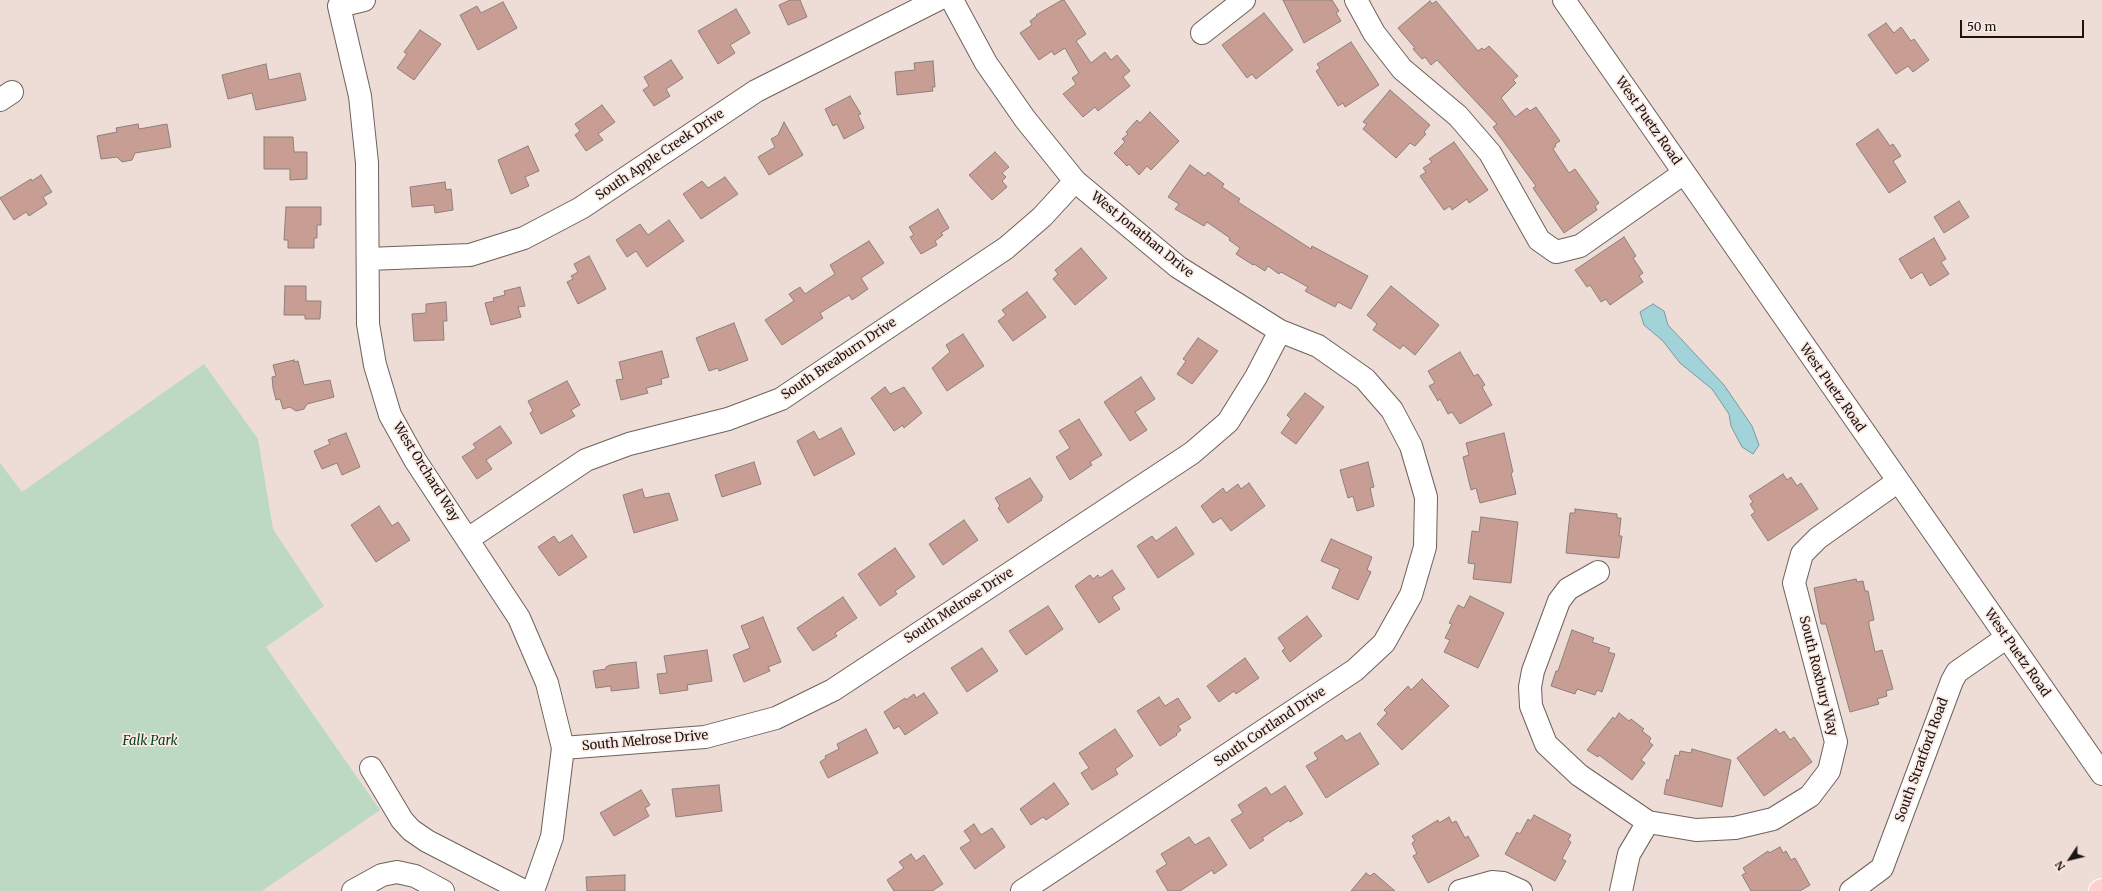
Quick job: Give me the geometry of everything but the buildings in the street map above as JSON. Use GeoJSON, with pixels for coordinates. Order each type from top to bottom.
{"type":"FeatureCollection","features":[{"type":"Feature","properties":{"kind":"street","name":"West Orchard Way"},"geometry":{"type":"LineString","coordinates":[[364,0],[340,6],[360,96],[367,163],[368,324],[375,365],[390,415],[415,460],[519,618],[547,683],[563,748],[552,837],[533,891]]}},
{"type":"Feature","properties":{"kind":"street","name":"South Apple Creek Drive"},"geometry":{"type":"LineString","coordinates":[[368,259],[470,255],[524,238],[581,208],[756,91],[937,0]]}},
{"type":"Feature","properties":{"kind":"street","name":"West Jonathan Drive"},"geometry":{"type":"LineString","coordinates":[[952,0],[986,63],[1025,118],[1075,181],[1178,268],[1280,332],[1318,346],[1365,379],[1392,410],[1411,446],[1426,497]]}},
{"type":"Feature","properties":{"kind":"street"},"geometry":{"type":"LineString","coordinates":[[1202,34],[1244,0]]}},
{"type":"Feature","properties":{"kind":"street"},"geometry":{"type":"LineString","coordinates":[[1356,0],[1374,33],[1402,69],[1458,116],[1490,153],[1539,240],[1556,252],[1580,246],[1684,174]]}},
{"type":"Feature","properties":{"kind":"street","name":"West Puetz Road"},"geometry":{"type":"LineString","coordinates":[[1564,0],[1897,482],[2102,774]]}},
{"type":"Feature","properties":{"kind":"street","name":"South Breaburn Drive"},"geometry":{"type":"LineString","coordinates":[[468,539],[586,460],[630,444],[728,419],[780,399],[1006,248],[1042,217],[1075,181]]}},
{"type":"Feature","properties":{"kind":"street","name":"South Melrose Drive"},"geometry":{"type":"LineString","coordinates":[[563,748],[705,737],[776,718],[833,690],[1192,453],[1228,422],[1256,378],[1280,332]]}},
{"type":"Feature","properties":{"kind":"street","name":"South Roxbury Way"},"geometry":{"type":"LineString","coordinates":[[1598,572],[1568,589],[1559,602],[1533,672],[1530,687],[1531,706],[1546,744],[1579,775],[1648,822],[1696,830],[1735,828],[1773,819],[1810,796],[1829,771],[1836,742],[1794,583],[1802,554],[1818,538],[1897,482]]}},
{"type":"Feature","properties":{"kind":"street","name":"South Cortland Drive"},"geometry":{"type":"LineString","coordinates":[[1023,891],[1356,670],[1384,643],[1411,595],[1425,547],[1426,497]]}},
{"type":"Feature","properties":{"kind":"street","name":"South Stratford Road"},"geometry":{"type":"LineString","coordinates":[[1851,891],[1882,868],[1952,681],[1957,672],[2006,638]]}},
{"type":"Feature","properties":{"kind":"street"},"geometry":{"type":"LineString","coordinates":[[372,768],[402,820],[411,830],[427,841],[524,891]]}},
{"type":"Feature","properties":{"kind":"street"},"geometry":{"type":"LineString","coordinates":[[1621,891],[1629,854],[1648,822]]}},
{"type":"Feature","properties":{"kind":"street"},"geometry":{"type":"LineString","coordinates":[[353,891],[382,875],[397,872],[415,876],[443,891]]}},
{"type":"Feature","properties":{"kind":"street"},"geometry":{"type":"LineString","coordinates":[[1460,891],[1492,882],[1503,882],[1521,891]]}},
{"type":"Feature","properties":{"kind":"green space","name":"Falk Park"},"geometry":{"type":"Polygon","coordinates":[[[204,364],[258,439],[273,529],[324,606],[266,647],[380,810],[262,891],[0,891],[0,463],[22,492],[204,364]]]}},
{"type":"Feature","properties":{"kind":"water"},"geometry":{"type":"Polygon","coordinates":[[[1653,304],[1664,311],[1668,325],[1724,385],[1752,426],[1759,445],[1753,454],[1742,447],[1731,426],[1729,414],[1712,389],[1680,363],[1663,341],[1644,325],[1640,312],[1653,304]]]}}]}
